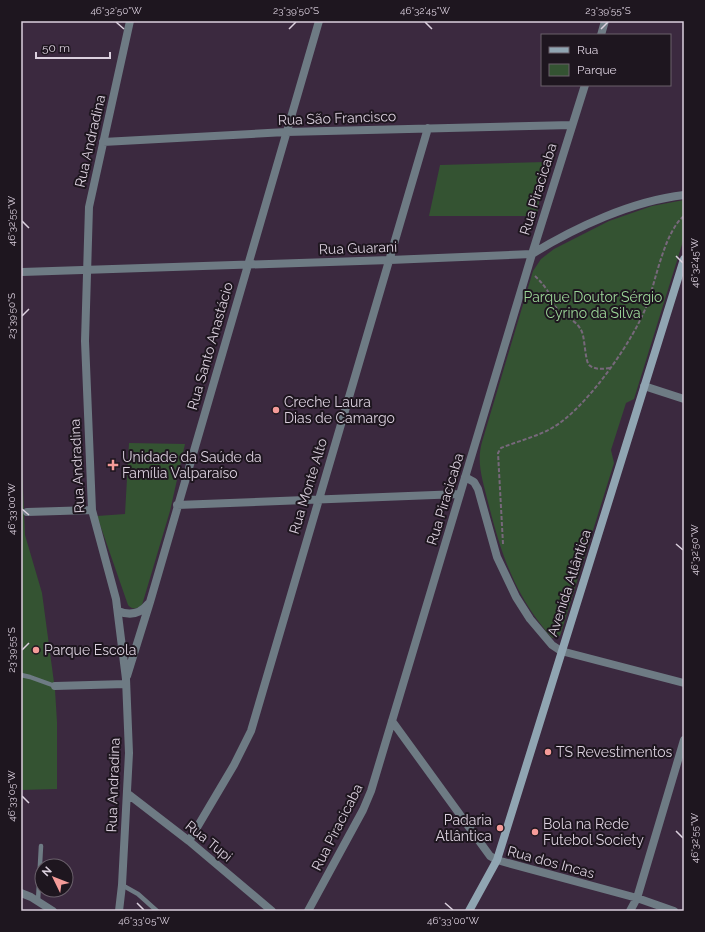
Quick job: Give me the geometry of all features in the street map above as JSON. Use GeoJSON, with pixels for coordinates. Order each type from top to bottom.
{"type":"FeatureCollection","features":[{"type":"Feature","properties":{"kind":"main road","name":"Avenida Atlântica"},"geometry":{"type":"LineString","coordinates":[[469,911],[497,860],[684,259]]}},
{"type":"Feature","properties":{"kind":"street","name":"Rua Andradina"},"geometry":{"type":"LineString","coordinates":[[118,911],[122,885],[128,794],[129,753],[126,681],[118,611],[92,510],[84,341],[89,207],[130,21]]}},
{"type":"Feature","properties":{"kind":"street","name":"Rua Santo Anastácio"},"geometry":{"type":"LineString","coordinates":[[126,681],[319,21]]}},
{"type":"Feature","properties":{"kind":"street"},"geometry":{"type":"LineString","coordinates":[[601,34],[605,21]]}},
{"type":"Feature","properties":{"kind":"street","name":"Rua Piracicaba"},"geometry":{"type":"LineString","coordinates":[[308,911],[368,800],[532,254],[585,86]]}},
{"type":"Feature","properties":{"kind":"street","name":"Rua São Francisco"},"geometry":{"type":"LineString","coordinates":[[103,142],[286,132],[572,125]]}},
{"type":"Feature","properties":{"kind":"street","name":"Rua Monte Alto"},"geometry":{"type":"LineString","coordinates":[[189,841],[234,765],[251,731],[428,128]]}},
{"type":"Feature","properties":{"kind":"street","name":"Rua Guarani"},"geometry":{"type":"LineString","coordinates":[[22,272],[86,271],[532,254],[616,213],[650,201],[684,195]]}},
{"type":"Feature","properties":{"kind":"street"},"geometry":{"type":"LineString","coordinates":[[644,386],[684,399]]}},
{"type":"Feature","properties":{"kind":"street"},"geometry":{"type":"LineString","coordinates":[[465,478],[474,482],[478,489],[497,557],[516,597],[530,619],[552,645],[561,651],[684,683]]}},
{"type":"Feature","properties":{"kind":"street"},"geometry":{"type":"LineString","coordinates":[[177,505],[460,494]]}},
{"type":"Feature","properties":{"kind":"street"},"geometry":{"type":"LineString","coordinates":[[27,512],[92,510]]}},
{"type":"Feature","properties":{"kind":"street"},"geometry":{"type":"LineString","coordinates":[[118,611],[125,614],[134,614],[140,612],[150,602]]}},
{"type":"Feature","properties":{"kind":"street"},"geometry":{"type":"LineString","coordinates":[[54,686],[126,681]]}},
{"type":"Feature","properties":{"kind":"street","name":"Rua dos Incas"},"geometry":{"type":"LineString","coordinates":[[392,721],[490,856],[497,860],[637,898],[674,911]]}},
{"type":"Feature","properties":{"kind":"street"},"geometry":{"type":"LineString","coordinates":[[630,911],[637,898],[684,740]]}},
{"type":"Feature","properties":{"kind":"street","name":"Rua Tupi"},"geometry":{"type":"LineString","coordinates":[[128,794],[189,841],[272,911]]}},
{"type":"Feature","properties":{"kind":"street"},"geometry":{"type":"LineString","coordinates":[[21,892],[53,911]]}},
{"type":"Feature","properties":{"kind":"lane"},"geometry":{"type":"LineString","coordinates":[[21,675],[54,686]]}},
{"type":"Feature","properties":{"kind":"lane"},"geometry":{"type":"LineString","coordinates":[[38,901],[41,846]]}},
{"type":"Feature","properties":{"kind":"lane"},"geometry":{"type":"LineString","coordinates":[[122,885],[138,894],[157,911]]}},
{"type":"Feature","properties":{"kind":"path"},"geometry":{"type":"LineString","coordinates":[[504,544],[498,452],[501,448],[544,433],[564,420],[576,410],[596,387],[625,345],[641,318],[648,302],[666,246],[678,221],[684,216]]}},
{"type":"Feature","properties":{"kind":"path"},"geometry":{"type":"LineString","coordinates":[[527,271],[532,273],[542,283],[556,308],[561,313],[568,316],[578,326],[585,342],[587,358],[590,365],[595,368],[610,368]]}},
{"type":"Feature","properties":{"kind":"green space"},"geometry":{"type":"Polygon","coordinates":[[[545,162],[537,216],[429,216],[440,165],[545,162]]]}},
{"type":"Feature","properties":{"kind":"green space","name":"Parque Doutor Sérgio Cyrino da Silva"},"geometry":{"type":"Polygon","coordinates":[[[684,200],[684,238],[634,399],[626,403],[611,450],[614,463],[560,636],[552,638],[529,608],[507,565],[492,518],[480,465],[480,450],[482,442],[533,271],[541,259],[554,249],[609,221],[652,206],[684,200]]]}},
{"type":"Feature","properties":{"kind":"green space","name":"Parque Escola"},"geometry":{"type":"Polygon","coordinates":[[[21,443],[25,535],[42,593],[55,690],[57,722],[57,789],[21,790],[21,443]]]}},
{"type":"Feature","properties":{"kind":"green space"},"geometry":{"type":"Polygon","coordinates":[[[129,443],[185,444],[170,511],[142,605],[135,608],[131,608],[128,605],[97,516],[125,514],[129,443]]]}},
{"type":"Feature","properties":{"kind":"place","name":"Creche Laura Dias de Camargo"},"geometry":{"type":"Point","coordinates":[276,410]}},
{"type":"Feature","properties":{"kind":"place","name":"Unidade da Saúde da Família Valparaíso"},"geometry":{"type":"Point","coordinates":[113,465]}},
{"type":"Feature","properties":{"kind":"place","name":"Parque Escola"},"geometry":{"type":"Point","coordinates":[36,650]}},
{"type":"Feature","properties":{"kind":"place","name":"TS Revestimentos"},"geometry":{"type":"Point","coordinates":[548,752]}},
{"type":"Feature","properties":{"kind":"place","name":"Padaria Atlântica"},"geometry":{"type":"Point","coordinates":[500,828]}},
{"type":"Feature","properties":{"kind":"place","name":"Bola na Rede Futebol Society"},"geometry":{"type":"Point","coordinates":[535,832]}}]}
